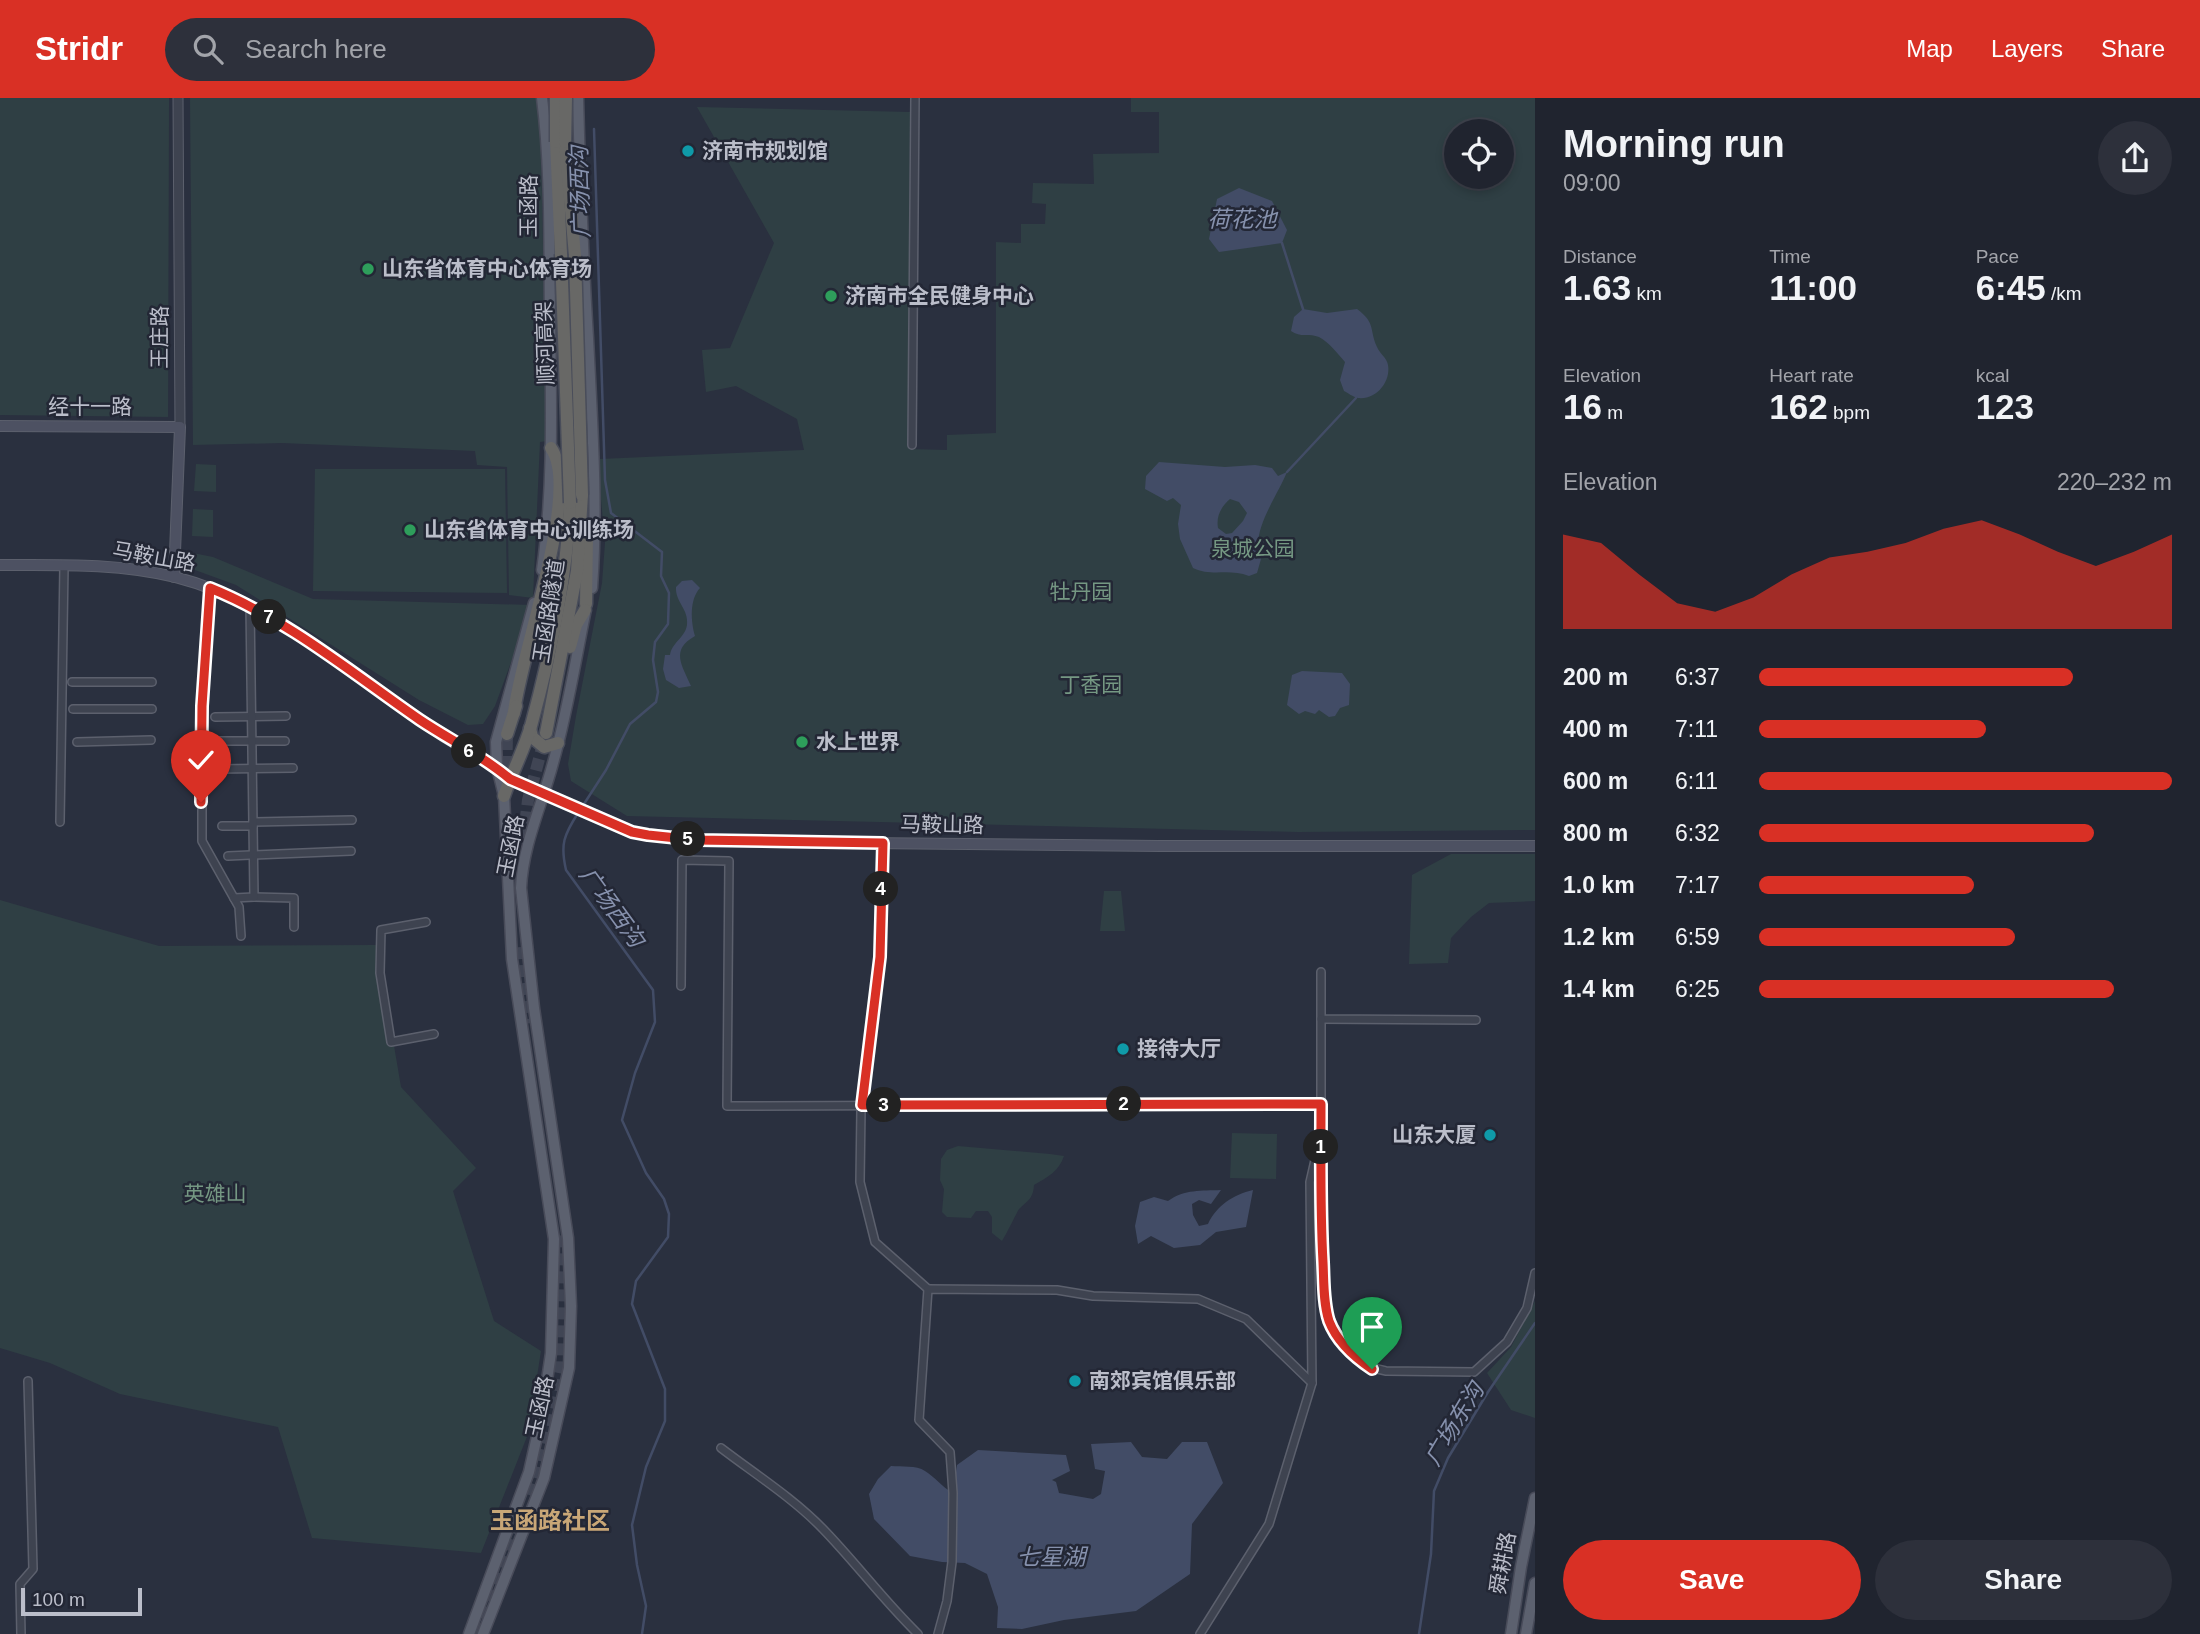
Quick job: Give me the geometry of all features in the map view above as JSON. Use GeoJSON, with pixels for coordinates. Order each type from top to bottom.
{"type":"FeatureCollection","features":[{"type":"Feature","properties":{"kind":"highway","name":"顺河高架"},"geometry":{"type":"LineString","coordinates":[[556,98],[570,503]]}},
{"type":"Feature","properties":{"kind":"highway","name":"顺河高架"},"geometry":{"type":"LineString","coordinates":[[566,98],[565,142],[575,257],[582,495]]}},
{"type":"Feature","properties":{"kind":"highway"},"geometry":{"type":"LineString","coordinates":[[514,713],[515,695],[540,607],[559,498],[560,475],[557,457],[551,448]]}},
{"type":"Feature","properties":{"kind":"highway","name":"玉函路隧道"},"geometry":{"type":"LineString","coordinates":[[546,733],[577,571],[582,495]]}},
{"type":"Feature","properties":{"kind":"highway"},"geometry":{"type":"LineString","coordinates":[[552,708],[576,625],[586,607],[587,509],[582,495]]}},
{"type":"Feature","properties":{"kind":"highway","name":"玉函路隧道"},"geometry":{"type":"LineString","coordinates":[[508,734],[547,603],[570,503]]}},
{"type":"Feature","properties":{"kind":"highway"},"geometry":{"type":"LineString","coordinates":[[504,796],[530,727],[562,590],[569,542],[570,503]]}},
{"type":"Feature","properties":{"kind":"highway"},"geometry":{"type":"LineString","coordinates":[[530,727],[532,737],[544,747],[558,743]]}},
{"type":"Feature","properties":{"kind":"main road","name":"玉函路"},"geometry":{"type":"LineString","coordinates":[[469,1634],[528,1472],[542,1415],[551,1353],[554,1239],[512,959],[504,796],[497,767],[497,731],[542,570],[551,448],[548,148],[542,98]]}},
{"type":"Feature","properties":{"kind":"main road","name":"玉函路"},"geometry":{"type":"LineString","coordinates":[[483,1634],[544,1478],[569,1368],[571,1306],[568,1238],[534,1008],[521,888],[522,869],[558,743],[591,591],[595,546],[578,98]]}},
{"type":"Feature","properties":{"kind":"main road"},"geometry":{"type":"LineString","coordinates":[[551,382],[590,379]]}},
{"type":"Feature","properties":{"kind":"main road","name":"经十一路"},"geometry":{"type":"LineString","coordinates":[[0,426],[180,427]]}},
{"type":"Feature","properties":{"kind":"main road","name":"王庄路"},"geometry":{"type":"LineString","coordinates":[[174,577],[180,427]]}},
{"type":"Feature","properties":{"kind":"main road","name":"马鞍山路"},"geometry":{"type":"LineString","coordinates":[[0,565],[114,568],[174,577],[210,588],[250,605],[298,635],[443,736],[497,767],[510,779],[632,832],[696,840],[883,843],[1535,846]]}},
{"type":"Feature","properties":{"kind":"main road","name":"舜耕路"},"geometry":{"type":"LineString","coordinates":[[1511,1634],[1535,1498]]}},
{"type":"Feature","properties":{"kind":"main road","name":"舜耕路"},"geometry":{"type":"LineString","coordinates":[[1528,1630],[1535,1583]]}},
{"type":"Feature","properties":{"kind":"main road"},"geometry":{"type":"LineString","coordinates":[[1513,1619],[1528,1630]]}},
{"type":"Feature","properties":{"kind":"main road"},"geometry":{"type":"LineString","coordinates":[[1511,1634],[1528,1630]]}},
{"type":"Feature","properties":{"kind":"street","name":"王庄路"},"geometry":{"type":"LineString","coordinates":[[177,98],[180,427]]}},
{"type":"Feature","properties":{"kind":"street"},"geometry":{"type":"LineString","coordinates":[[912,445],[915,98]]}},
{"type":"Feature","properties":{"kind":"street"},"geometry":{"type":"LineString","coordinates":[[60,822],[64,566]]}},
{"type":"Feature","properties":{"kind":"street"},"geometry":{"type":"LineString","coordinates":[[210,588],[202,706],[202,841],[239,907],[241,936]]}},
{"type":"Feature","properties":{"kind":"street"},"geometry":{"type":"LineString","coordinates":[[250,605],[254,897]]}},
{"type":"Feature","properties":{"kind":"street"},"geometry":{"type":"LineString","coordinates":[[72,682],[152,682]]}},
{"type":"Feature","properties":{"kind":"street"},"geometry":{"type":"LineString","coordinates":[[73,709],[152,709]]}},
{"type":"Feature","properties":{"kind":"street"},"geometry":{"type":"LineString","coordinates":[[215,717],[286,716]]}},
{"type":"Feature","properties":{"kind":"street"},"geometry":{"type":"LineString","coordinates":[[77,742],[151,740]]}},
{"type":"Feature","properties":{"kind":"street"},"geometry":{"type":"LineString","coordinates":[[216,741],[285,741]]}},
{"type":"Feature","properties":{"kind":"street"},"geometry":{"type":"LineString","coordinates":[[218,769],[293,768]]}},
{"type":"Feature","properties":{"kind":"street"},"geometry":{"type":"LineString","coordinates":[[222,826],[352,820]]}},
{"type":"Feature","properties":{"kind":"street"},"geometry":{"type":"LineString","coordinates":[[883,843],[880,957],[861,1107],[860,1182],[875,1242],[928,1289],[1057,1290],[1093,1296],[1198,1299],[1246,1320],[1312,1383]]}},
{"type":"Feature","properties":{"kind":"street"},"geometry":{"type":"LineString","coordinates":[[229,856],[351,851]]}},
{"type":"Feature","properties":{"kind":"street"},"geometry":{"type":"LineString","coordinates":[[681,986],[682,860],[729,861],[727,1105],[861,1107],[1321,1104]]}},
{"type":"Feature","properties":{"kind":"street"},"geometry":{"type":"LineString","coordinates":[[234,898],[294,898],[295,927]]}},
{"type":"Feature","properties":{"kind":"street"},"geometry":{"type":"LineString","coordinates":[[426,922],[381,930],[380,973],[391,1042],[434,1034]]}},
{"type":"Feature","properties":{"kind":"street"},"geometry":{"type":"LineString","coordinates":[[1321,972],[1321,1230],[1325,1302],[1329,1321],[1341,1342],[1356,1358],[1372,1369],[1474,1372],[1507,1342],[1527,1307],[1535,1273]]}},
{"type":"Feature","properties":{"kind":"street"},"geometry":{"type":"LineString","coordinates":[[1321,1019],[1476,1020]]}},
{"type":"Feature","properties":{"kind":"street"},"geometry":{"type":"LineString","coordinates":[[1200,1634],[1269,1524],[1312,1383],[1310,1182],[1321,1133]]}},
{"type":"Feature","properties":{"kind":"street"},"geometry":{"type":"LineString","coordinates":[[928,1289],[919,1420],[950,1452],[953,1493],[952,1562],[947,1601],[938,1634]]}},
{"type":"Feature","properties":{"kind":"street"},"geometry":{"type":"LineString","coordinates":[[21,1634],[20,1584],[33,1569],[28,1381]]}},
{"type":"Feature","properties":{"kind":"street"},"geometry":{"type":"LineString","coordinates":[[720,1448],[785,1495],[822,1528],[896,1613],[918,1634]]}},
{"type":"Feature","properties":{"kind":"green space"},"geometry":{"type":"Polygon","coordinates":[[[0,98],[169,98],[168,417],[0,415],[0,98]]]}},
{"type":"Feature","properties":{"kind":"green space","name":"山东省体育中心体育场"},"geometry":{"type":"Polygon","coordinates":[[[190,98],[540,98],[547,441],[540,442],[533,598],[509,595],[507,467],[477,465],[475,451],[282,443],[193,445],[190,98]]]}},
{"type":"Feature","properties":{"kind":"green space","name":"泉城公园"},"geometry":{"type":"Polygon","coordinates":[[[1131,98],[1535,98],[1535,830],[1298,832],[627,816],[571,781],[568,764],[602,583],[605,543],[599,478],[600,459],[804,450],[797,419],[736,386],[706,392],[702,350],[730,348],[774,243],[697,107],[910,112],[909,449],[947,450],[947,435],[996,433],[996,242],[1021,243],[1021,224],[1045,224],[1046,204],[1032,203],[1033,183],[1094,184],[1093,154],[1159,153],[1159,112],[1131,112],[1131,98]]]}},
{"type":"Feature","properties":{"kind":"green space"},"geometry":{"type":"Polygon","coordinates":[[[196,464],[216,465],[216,492],[194,491],[196,464]]]}},
{"type":"Feature","properties":{"kind":"green space","name":"山东省体育中心训练场"},"geometry":{"type":"Polygon","coordinates":[[[315,469],[505,469],[507,593],[313,591],[315,469]]]}},
{"type":"Feature","properties":{"kind":"green space"},"geometry":{"type":"Polygon","coordinates":[[[193,509],[213,510],[213,537],[192,536],[193,509]]]}},
{"type":"Feature","properties":{"kind":"green space"},"geometry":{"type":"Polygon","coordinates":[[[188,552],[213,557],[313,599],[532,605],[495,706],[483,724],[468,725],[419,700],[236,585],[184,566],[188,552]]]}},
{"type":"Feature","properties":{"kind":"green space"},"geometry":{"type":"Polygon","coordinates":[[[1451,854],[1535,854],[1535,901],[1489,903],[1451,938],[1448,963],[1409,964],[1412,875],[1451,854]]]}},
{"type":"Feature","properties":{"kind":"green space"},"geometry":{"type":"Polygon","coordinates":[[[1104,891],[1121,891],[1125,931],[1100,931],[1104,891]]]}},
{"type":"Feature","properties":{"kind":"green space","name":"英雄山"},"geometry":{"type":"Polygon","coordinates":[[[0,900],[159,946],[377,945],[401,1087],[476,1168],[453,1191],[494,1321],[541,1351],[528,1434],[481,1553],[312,1538],[278,1427],[120,1394],[50,1363],[0,1348],[0,900]]]}},
{"type":"Feature","properties":{"kind":"green space"},"geometry":{"type":"Polygon","coordinates":[[[1232,1133],[1277,1134],[1276,1179],[1230,1178],[1232,1133]]]}},
{"type":"Feature","properties":{"kind":"green space"},"geometry":{"type":"Polygon","coordinates":[[[958,1146],[1064,1156],[1056,1170],[1034,1185],[1031,1196],[1019,1209],[1002,1241],[992,1233],[992,1217],[988,1211],[976,1211],[971,1218],[947,1217],[942,1212],[944,1189],[940,1180],[941,1159],[947,1150],[958,1146]]]}},
{"type":"Feature","properties":{"kind":"green space"},"geometry":{"type":"Polygon","coordinates":[[[1535,1301],[1535,1418],[1511,1410],[1487,1373],[1511,1347],[1535,1301]]]}},
{"type":"Feature","properties":{"kind":"water","name":"荷花池"},"geometry":{"type":"Polygon","coordinates":[[[1239,188],[1272,201],[1287,230],[1282,243],[1219,252],[1209,239],[1217,199],[1239,188]]]}},
{"type":"Feature","properties":{"kind":"water"},"geometry":{"type":"Polygon","coordinates":[[[1303,309],[1327,313],[1357,309],[1363,314],[1370,322],[1377,347],[1388,365],[1387,378],[1381,389],[1365,398],[1344,391],[1340,380],[1345,362],[1319,337],[1291,331],[1294,317],[1303,309]]]}},
{"type":"Feature","properties":{"kind":"water"},"geometry":{"type":"Polygon","coordinates":[[[1159,462],[1225,467],[1255,465],[1272,468],[1278,476],[1287,472],[1261,527],[1258,549],[1261,559],[1257,573],[1249,576],[1193,568],[1180,539],[1178,524],[1181,505],[1173,498],[1167,501],[1145,489],[1146,476],[1159,462]],[[1230,499],[1220,512],[1218,528],[1226,534],[1232,533],[1247,513],[1239,502],[1230,499]]]}},
{"type":"Feature","properties":{"kind":"water"},"geometry":{"type":"Polygon","coordinates":[[[692,580],[700,588],[693,605],[695,636],[687,641],[680,652],[691,686],[679,688],[666,680],[663,669],[665,655],[670,655],[687,625],[676,587],[682,581],[692,580]]]}},
{"type":"Feature","properties":{"kind":"water"},"geometry":{"type":"Polygon","coordinates":[[[1302,671],[1342,673],[1350,684],[1349,705],[1340,708],[1335,716],[1329,717],[1319,710],[1315,714],[1305,711],[1299,714],[1287,705],[1292,675],[1302,671]]]}},
{"type":"Feature","properties":{"kind":"water"},"geometry":{"type":"Polygon","coordinates":[[[1221,1190],[1211,1204],[1199,1200],[1192,1204],[1193,1215],[1199,1226],[1208,1224],[1226,1202],[1253,1190],[1246,1227],[1216,1232],[1200,1245],[1174,1248],[1151,1236],[1138,1244],[1135,1226],[1140,1202],[1154,1197],[1168,1201],[1187,1193],[1221,1190]]]}},
{"type":"Feature","properties":{"kind":"water","name":"七星湖"},"geometry":{"type":"Polygon","coordinates":[[[1131,1442],[1142,1457],[1167,1459],[1182,1442],[1207,1442],[1223,1483],[1192,1524],[1190,1574],[1136,1611],[1064,1620],[1022,1629],[997,1628],[998,1607],[987,1574],[965,1563],[910,1556],[874,1519],[869,1494],[878,1479],[891,1466],[921,1469],[953,1493],[957,1465],[978,1450],[1066,1455],[1070,1471],[1052,1480],[1056,1482],[1059,1493],[1093,1499],[1101,1494],[1105,1471],[1095,1469],[1091,1444],[1131,1442]]]}},
{"type":"Feature","properties":{"kind":"waterway","name":"广场西沟"},"geometry":{"type":"LineString","coordinates":[[582,807],[606,770],[630,724],[656,702],[658,692],[653,660],[655,642],[668,624],[669,593],[661,576],[662,552],[611,513],[605,480],[594,129]]}},
{"type":"Feature","properties":{"kind":"waterway"},"geometry":{"type":"LineString","coordinates":[[1282,243],[1303,309]]}},
{"type":"Feature","properties":{"kind":"waterway"},"geometry":{"type":"LineString","coordinates":[[1287,472],[1356,398]]}},
{"type":"Feature","properties":{"kind":"waterway","name":"广场西沟"},"geometry":{"type":"LineString","coordinates":[[578,813],[564,840],[566,870],[653,990],[655,1022],[635,1073],[622,1120],[646,1173],[664,1199],[669,1214],[668,1237],[636,1281],[632,1304],[665,1389],[665,1421],[646,1467],[632,1525],[646,1606],[642,1634]]}},
{"type":"Feature","properties":{"kind":"waterway","name":"广场东沟"},"geometry":{"type":"LineString","coordinates":[[1419,1634],[1431,1554],[1434,1491],[1448,1458],[1488,1392],[1535,1323]]}},
{"type":"Feature","properties":{"kind":"tunnel"},"geometry":{"type":"LineString","coordinates":[[521,859],[528,800],[546,733]]}},
{"type":"Feature","properties":{"kind":"tunnel"},"geometry":{"type":"LineString","coordinates":[[506,786],[507,734]]}},
{"type":"Feature","properties":{"kind":"tunnel"},"geometry":{"type":"LineString","coordinates":[[523,947],[524,978],[531,1023]]}},
{"type":"Feature","properties":{"kind":"tunnel"},"geometry":{"type":"LineString","coordinates":[[532,1496],[540,1472],[561,1366],[562,1231]]}},
{"type":"Feature","properties":{"kind":"tunnel"},"geometry":{"type":"LineString","coordinates":[[474,1634],[514,1527]]}},
{"type":"Feature","properties":{"kind":"place","name":"济南市规划馆"},"geometry":{"type":"Point","coordinates":[688,151]}},
{"type":"Feature","properties":{"kind":"place","name":"山东省体育中心体育场"},"geometry":{"type":"Point","coordinates":[368,269]}},
{"type":"Feature","properties":{"kind":"place","name":"济南市全民健身中心"},"geometry":{"type":"Point","coordinates":[831,296]}},
{"type":"Feature","properties":{"kind":"place","name":"山东省体育中心训练场"},"geometry":{"type":"Point","coordinates":[410,530]}},
{"type":"Feature","properties":{"kind":"place","name":"水上世界"},"geometry":{"type":"Point","coordinates":[802,742]}},
{"type":"Feature","properties":{"kind":"place","name":"接待大厅"},"geometry":{"type":"Point","coordinates":[1123,1049]}},
{"type":"Feature","properties":{"kind":"place","name":"山东大厦"},"geometry":{"type":"Point","coordinates":[1490,1135]}},
{"type":"Feature","properties":{"kind":"place","name":"南郊宾馆俱乐部"},"geometry":{"type":"Point","coordinates":[1075,1381]}},
{"type":"Feature","properties":{"kind":"district","name":"玉函路社区"},"geometry":{"type":"Point","coordinates":[550,1521]}},
{"type":"Feature","properties":{"kind":"route"},"geometry":{"type":"LineString","coordinates":[[201,802],[202,706],[210,588],[250,605],[298,635],[443,736],[497,767],[510,779],[632,832],[696,840],[883,843],[880,957],[862,1105],[1321,1104],[1321,1230],[1325,1302],[1329,1321],[1341,1342],[1356,1358],[1372,1369]]}},
{"type":"Feature","properties":{"kind":"park label","name":"牡丹园"},"geometry":{"type":"Point","coordinates":[1081,592]}},
{"type":"Feature","properties":{"kind":"park label","name":"丁香园"},"geometry":{"type":"Point","coordinates":[1091,685]}}]}
